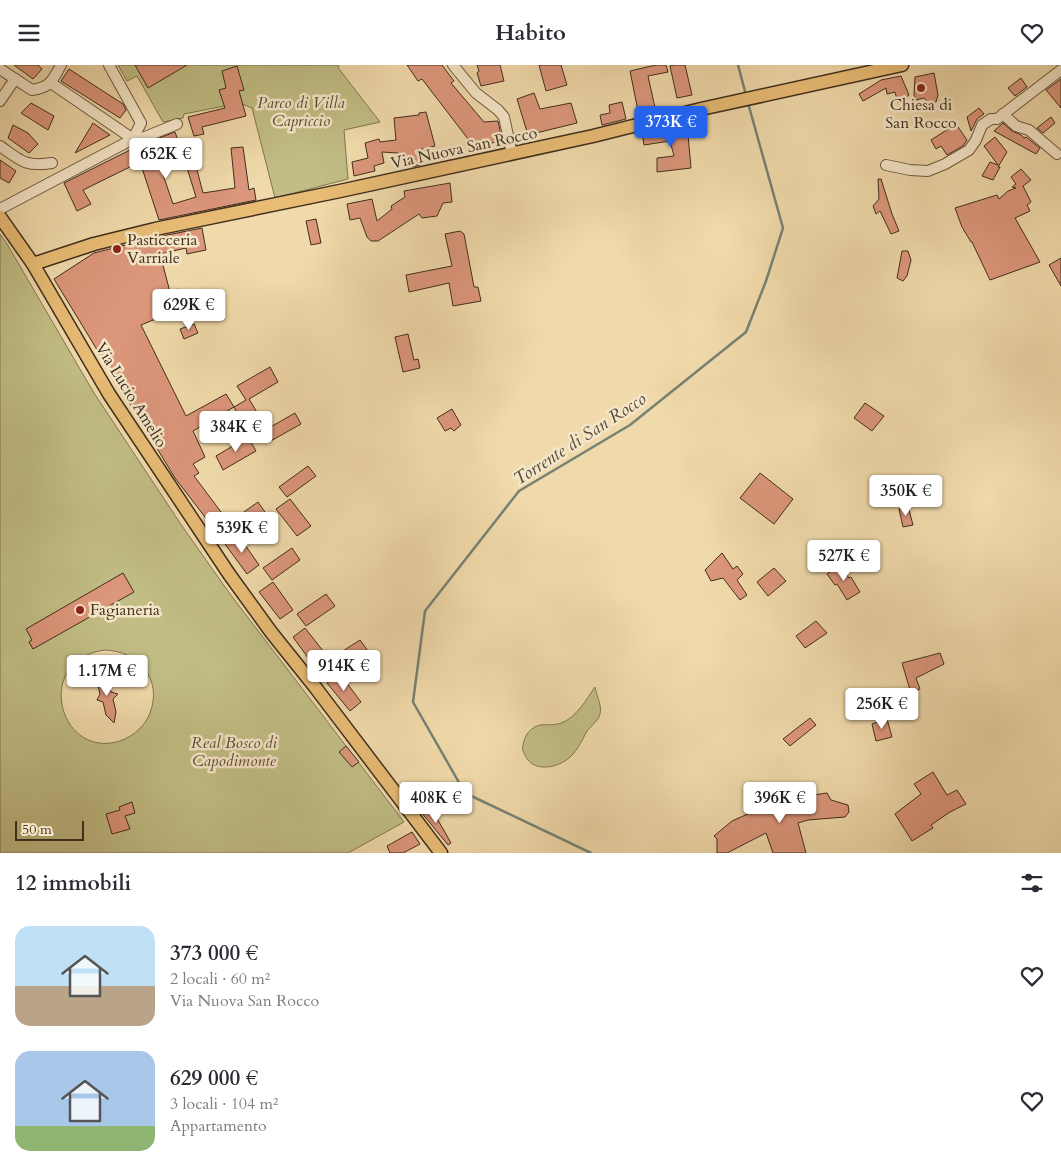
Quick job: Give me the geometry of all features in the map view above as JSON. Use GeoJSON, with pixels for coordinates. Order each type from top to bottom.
{"type":"FeatureCollection","features":[{"type":"Feature","properties":{"kind":"main road","name":"Via Nuova San Rocco"},"geometry":{"type":"LineString","coordinates":[[33,264],[155,229],[277,205],[593,137],[701,109],[902,65]]}},
{"type":"Feature","properties":{"kind":"main road","name":"Via Lucio Amelio"},"geometry":{"type":"LineString","coordinates":[[0,217],[33,264],[109,394],[229,574],[270,632],[315,687],[441,853]]}},
{"type":"Feature","properties":{"kind":"street"},"geometry":{"type":"LineString","coordinates":[[0,69],[32,91],[44,89],[51,83],[61,65]]}},
{"type":"Feature","properties":{"kind":"street"},"geometry":{"type":"LineString","coordinates":[[109,65],[141,123],[133,139]]}},
{"type":"Feature","properties":{"kind":"street"},"geometry":{"type":"LineString","coordinates":[[453,65],[476,93],[504,117],[512,154]]}},
{"type":"Feature","properties":{"kind":"street"},"geometry":{"type":"LineString","coordinates":[[886,165],[910,170],[928,171],[945,164],[969,150],[976,140],[982,125],[991,119],[997,119],[1061,70]]}},
{"type":"Feature","properties":{"kind":"street"},"geometry":{"type":"LineString","coordinates":[[0,101],[15,79]]}},
{"type":"Feature","properties":{"kind":"street"},"geometry":{"type":"LineString","coordinates":[[51,83],[133,139]]}},
{"type":"Feature","properties":{"kind":"street"},"geometry":{"type":"LineString","coordinates":[[1003,114],[1016,125],[1029,130],[1057,154]]}},
{"type":"Feature","properties":{"kind":"street"},"geometry":{"type":"LineString","coordinates":[[0,209],[133,139],[140,139],[176,124]]}},
{"type":"Feature","properties":{"kind":"street"},"geometry":{"type":"LineString","coordinates":[[0,146],[26,164],[52,163]]}},
{"type":"Feature","properties":{"kind":"green space","name":"Parco di Villa Capriccio"},"geometry":{"type":"Polygon","coordinates":[[[118,65],[338,65],[339,69],[380,122],[344,130],[348,179],[275,198],[252,108],[240,103],[184,114],[183,118],[163,122],[137,76],[127,81],[118,65]]]}},
{"type":"Feature","properties":{"kind":"green space","name":"Real Bosco di Capodimonte"},"geometry":{"type":"Polygon","coordinates":[[[0,234],[94,393],[182,526],[230,594],[404,822],[348,853],[0,853],[0,234]],[[105,650],[82,657],[68,671],[62,688],[62,706],[69,723],[81,736],[99,743],[120,741],[134,733],[148,718],[153,701],[153,689],[145,669],[128,655],[105,650]]]}},
{"type":"Feature","properties":{"kind":"green space"},"geometry":{"type":"Polygon","coordinates":[[[595,687],[600,704],[599,716],[575,751],[565,761],[554,766],[543,767],[532,764],[524,754],[523,749],[524,741],[531,729],[539,725],[556,724],[566,721],[580,708],[595,687]]]}},
{"type":"Feature","properties":{"kind":"building"},"geometry":{"type":"Polygon","coordinates":[[[14,65],[38,65],[42,69],[33,79],[14,65]]]}},
{"type":"Feature","properties":{"kind":"building"},"geometry":{"type":"Polygon","coordinates":[[[135,65],[187,65],[148,88],[135,65]]]}},
{"type":"Feature","properties":{"kind":"building"},"geometry":{"type":"Polygon","coordinates":[[[407,65],[442,65],[454,81],[451,83],[484,122],[498,121],[502,140],[475,148],[422,79],[418,81],[407,65]]]}},
{"type":"Feature","properties":{"kind":"building"},"geometry":{"type":"Polygon","coordinates":[[[477,65],[500,65],[504,81],[481,86],[477,65]]]}},
{"type":"Feature","properties":{"kind":"building"},"geometry":{"type":"Polygon","coordinates":[[[539,65],[561,65],[567,85],[546,91],[539,65]]]}},
{"type":"Feature","properties":{"kind":"building"},"geometry":{"type":"Polygon","coordinates":[[[656,65],[666,65],[668,72],[648,76],[656,112],[639,116],[630,71],[656,65]]]}},
{"type":"Feature","properties":{"kind":"building"},"geometry":{"type":"Polygon","coordinates":[[[685,65],[692,95],[677,98],[670,66],[685,65]]]}},
{"type":"Feature","properties":{"kind":"building"},"geometry":{"type":"Polygon","coordinates":[[[237,66],[244,90],[239,91],[246,116],[202,127],[204,134],[194,136],[188,117],[225,108],[219,90],[226,88],[222,71],[237,66]]]}},
{"type":"Feature","properties":{"kind":"building"},"geometry":{"type":"Polygon","coordinates":[[[69,69],[123,104],[126,110],[120,118],[61,81],[69,69]]]}},
{"type":"Feature","properties":{"kind":"building","name":"Chiesa di San Rocco"},"geometry":{"type":"Polygon","coordinates":[[[934,73],[938,95],[936,102],[930,104],[924,98],[916,100],[914,95],[915,77],[934,73]]]}},
{"type":"Feature","properties":{"kind":"building"},"geometry":{"type":"Polygon","coordinates":[[[901,76],[909,95],[898,103],[895,92],[887,94],[886,88],[863,101],[859,94],[881,80],[901,76]]]}},
{"type":"Feature","properties":{"kind":"building"},"geometry":{"type":"Polygon","coordinates":[[[1021,78],[1027,87],[1015,96],[1008,88],[1021,78]]]}},
{"type":"Feature","properties":{"kind":"building"},"geometry":{"type":"Polygon","coordinates":[[[1061,79],[1061,108],[1046,90],[1061,79]]]}},
{"type":"Feature","properties":{"kind":"building"},"geometry":{"type":"Polygon","coordinates":[[[534,93],[540,109],[571,103],[577,123],[528,135],[517,99],[534,93]]]}},
{"type":"Feature","properties":{"kind":"building"},"geometry":{"type":"Polygon","coordinates":[[[622,102],[626,119],[602,125],[600,115],[610,113],[609,105],[622,102]]]}},
{"type":"Feature","properties":{"kind":"building"},"geometry":{"type":"Polygon","coordinates":[[[31,103],[54,116],[48,130],[21,113],[31,103]]]}},
{"type":"Feature","properties":{"kind":"building"},"geometry":{"type":"Polygon","coordinates":[[[979,108],[984,114],[977,119],[971,131],[967,117],[979,108]]]}},
{"type":"Feature","properties":{"kind":"building"},"geometry":{"type":"Polygon","coordinates":[[[426,112],[435,146],[418,150],[420,165],[412,167],[411,158],[399,160],[398,153],[382,152],[384,163],[374,166],[375,171],[354,176],[352,162],[368,158],[365,143],[379,139],[380,142],[396,140],[394,118],[419,115],[419,113],[426,112]]]}},
{"type":"Feature","properties":{"kind":"building"},"geometry":{"type":"Polygon","coordinates":[[[1051,117],[1055,123],[1043,133],[1037,128],[1051,117]]]}},
{"type":"Feature","properties":{"kind":"building"},"geometry":{"type":"Polygon","coordinates":[[[93,123],[110,135],[75,153],[93,123]]]}},
{"type":"Feature","properties":{"kind":"building"},"geometry":{"type":"Polygon","coordinates":[[[1003,123],[1012,131],[1024,138],[1026,137],[1040,148],[1036,154],[994,131],[1003,123]]]}},
{"type":"Feature","properties":{"kind":"building"},"geometry":{"type":"Polygon","coordinates":[[[956,124],[967,140],[963,146],[947,155],[941,146],[936,149],[931,140],[956,124]]]}},
{"type":"Feature","properties":{"kind":"building"},"geometry":{"type":"Polygon","coordinates":[[[13,125],[28,133],[38,144],[29,153],[8,138],[13,125]]]}},
{"type":"Feature","properties":{"kind":"building"},"geometry":{"type":"Polygon","coordinates":[[[680,125],[682,136],[688,135],[691,168],[657,172],[657,158],[674,156],[670,141],[644,145],[642,132],[680,125]]]}},
{"type":"Feature","properties":{"kind":"building"},"geometry":{"type":"Polygon","coordinates":[[[175,132],[179,143],[156,154],[173,204],[196,197],[180,145],[190,143],[203,193],[235,188],[231,148],[243,147],[249,190],[254,188],[256,200],[159,220],[140,162],[83,190],[91,204],[77,211],[64,183],[138,146],[175,132]]]}},
{"type":"Feature","properties":{"kind":"building"},"geometry":{"type":"Polygon","coordinates":[[[995,137],[1007,152],[993,180],[982,176],[990,162],[998,165],[984,146],[995,137]]]}},
{"type":"Feature","properties":{"kind":"building"},"geometry":{"type":"Polygon","coordinates":[[[0,160],[16,171],[9,183],[0,178],[0,160]]]}},
{"type":"Feature","properties":{"kind":"building"},"geometry":{"type":"Polygon","coordinates":[[[1021,169],[1031,180],[1023,186],[1031,202],[1027,205],[1030,211],[1015,218],[1040,262],[990,280],[972,242],[962,227],[955,208],[997,195],[999,199],[1008,191],[1016,188],[1012,187],[1016,184],[1011,177],[1021,169]]]}},
{"type":"Feature","properties":{"kind":"building"},"geometry":{"type":"Polygon","coordinates":[[[878,179],[881,179],[899,231],[891,234],[880,211],[876,214],[873,206],[879,199],[878,179]]]}},
{"type":"Feature","properties":{"kind":"building"},"geometry":{"type":"Polygon","coordinates":[[[450,183],[452,202],[443,203],[437,216],[422,218],[419,214],[378,241],[371,241],[367,237],[360,218],[350,220],[347,204],[372,199],[377,221],[392,209],[391,206],[405,197],[404,191],[450,183]]]}},
{"type":"Feature","properties":{"kind":"building"},"geometry":{"type":"Polygon","coordinates":[[[316,219],[321,243],[311,245],[306,221],[316,219]]]}},
{"type":"Feature","properties":{"kind":"building"},"geometry":{"type":"Polygon","coordinates":[[[202,228],[206,250],[187,254],[186,248],[160,254],[170,292],[178,289],[188,300],[163,316],[141,325],[186,416],[226,394],[234,407],[193,431],[205,457],[193,464],[199,473],[194,476],[221,512],[208,521],[175,478],[54,279],[94,253],[202,228]]]}},
{"type":"Feature","properties":{"kind":"building"},"geometry":{"type":"Polygon","coordinates":[[[460,231],[464,234],[474,287],[478,287],[481,301],[453,306],[449,283],[409,292],[406,275],[452,266],[445,234],[460,231]]]}},
{"type":"Feature","properties":{"kind":"building"},"geometry":{"type":"Polygon","coordinates":[[[902,251],[908,251],[911,260],[907,276],[903,281],[897,278],[902,251]]]}},
{"type":"Feature","properties":{"kind":"building"},"geometry":{"type":"Polygon","coordinates":[[[1061,258],[1061,286],[1049,265],[1061,258]]]}},
{"type":"Feature","properties":{"kind":"building"},"geometry":{"type":"Polygon","coordinates":[[[218,295],[221,307],[202,311],[200,299],[218,295]]]}},
{"type":"Feature","properties":{"kind":"building"},"geometry":{"type":"Polygon","coordinates":[[[194,324],[198,333],[184,339],[180,329],[194,324]]]}},
{"type":"Feature","properties":{"kind":"building"},"geometry":{"type":"Polygon","coordinates":[[[408,334],[414,360],[418,359],[420,368],[403,372],[395,337],[408,334]]]}},
{"type":"Feature","properties":{"kind":"building"},"geometry":{"type":"Polygon","coordinates":[[[270,367],[278,382],[249,399],[267,429],[295,413],[301,424],[269,442],[263,432],[251,438],[234,407],[246,400],[237,386],[270,367]]]}},
{"type":"Feature","properties":{"kind":"building"},"geometry":{"type":"Polygon","coordinates":[[[865,403],[884,416],[872,431],[854,418],[865,403]]]}},
{"type":"Feature","properties":{"kind":"building"},"geometry":{"type":"Polygon","coordinates":[[[452,409],[461,425],[454,431],[451,428],[445,431],[437,418],[452,409]]]}},
{"type":"Feature","properties":{"kind":"building"},"geometry":{"type":"Polygon","coordinates":[[[248,437],[256,451],[223,470],[216,456],[248,437]]]}},
{"type":"Feature","properties":{"kind":"building"},"geometry":{"type":"Polygon","coordinates":[[[308,466],[316,476],[287,497],[279,487],[308,466]]]}},
{"type":"Feature","properties":{"kind":"building"},"geometry":{"type":"Polygon","coordinates":[[[760,473],[793,499],[774,524],[740,498],[760,473]]]}},
{"type":"Feature","properties":{"kind":"building"},"geometry":{"type":"Polygon","coordinates":[[[290,499],[311,526],[297,536],[276,509],[290,499]]]}},
{"type":"Feature","properties":{"kind":"building"},"geometry":{"type":"Polygon","coordinates":[[[258,502],[267,515],[240,534],[230,522],[258,502]]]}},
{"type":"Feature","properties":{"kind":"building"},"geometry":{"type":"Polygon","coordinates":[[[908,506],[913,525],[903,527],[899,509],[908,506]]]}},
{"type":"Feature","properties":{"kind":"building"},"geometry":{"type":"Polygon","coordinates":[[[238,535],[259,565],[247,574],[225,544],[238,535]]]}},
{"type":"Feature","properties":{"kind":"building"},"geometry":{"type":"Polygon","coordinates":[[[292,548],[300,560],[272,580],[263,568],[292,548]]]}},
{"type":"Feature","properties":{"kind":"building"},"geometry":{"type":"Polygon","coordinates":[[[722,553],[733,569],[737,566],[743,574],[737,580],[747,595],[740,600],[723,578],[711,581],[705,570],[722,553]]]}},
{"type":"Feature","properties":{"kind":"building"},"geometry":{"type":"Polygon","coordinates":[[[840,565],[849,578],[851,577],[860,592],[847,600],[837,584],[835,585],[827,574],[840,565]]]}},
{"type":"Feature","properties":{"kind":"building"},"geometry":{"type":"Polygon","coordinates":[[[774,568],[786,581],[768,596],[757,582],[774,568]]]}},
{"type":"Feature","properties":{"kind":"building","name":"Fagianeria"},"geometry":{"type":"Polygon","coordinates":[[[123,573],[134,592],[33,649],[29,642],[32,640],[26,629],[123,573]]]}},
{"type":"Feature","properties":{"kind":"building"},"geometry":{"type":"Polygon","coordinates":[[[273,582],[293,610],[280,619],[259,592],[273,582]]]}},
{"type":"Feature","properties":{"kind":"building"},"geometry":{"type":"Polygon","coordinates":[[[326,594],[335,606],[306,626],[297,614],[326,594]]]}},
{"type":"Feature","properties":{"kind":"building"},"geometry":{"type":"Polygon","coordinates":[[[816,621],[827,633],[805,648],[796,636],[816,621]]]}},
{"type":"Feature","properties":{"kind":"building"},"geometry":{"type":"Polygon","coordinates":[[[305,628],[327,656],[314,666],[293,637],[305,628]]]}},
{"type":"Feature","properties":{"kind":"building"},"geometry":{"type":"Polygon","coordinates":[[[360,640],[368,651],[338,672],[329,660],[360,640]]]}},
{"type":"Feature","properties":{"kind":"building"},"geometry":{"type":"Polygon","coordinates":[[[940,653],[944,664],[916,678],[920,689],[911,693],[902,663],[940,653]]]}},
{"type":"Feature","properties":{"kind":"building"},"geometry":{"type":"Polygon","coordinates":[[[103,674],[107,679],[111,692],[118,694],[113,699],[116,712],[114,723],[106,715],[103,702],[97,700],[100,694],[97,682],[98,675],[103,674]]]}},
{"type":"Feature","properties":{"kind":"building"},"geometry":{"type":"Polygon","coordinates":[[[340,674],[361,702],[350,711],[327,683],[340,674]]]}},
{"type":"Feature","properties":{"kind":"building"},"geometry":{"type":"Polygon","coordinates":[[[810,718],[816,725],[790,746],[783,739],[810,718]]]}},
{"type":"Feature","properties":{"kind":"building"},"geometry":{"type":"Polygon","coordinates":[[[887,719],[892,737],[876,741],[872,724],[887,719]]]}},
{"type":"Feature","properties":{"kind":"building"},"geometry":{"type":"Polygon","coordinates":[[[346,746],[359,762],[352,767],[339,752],[346,746]]]}},
{"type":"Feature","properties":{"kind":"building"},"geometry":{"type":"Polygon","coordinates":[[[933,772],[947,795],[957,790],[966,804],[931,825],[933,828],[912,841],[895,814],[921,794],[914,784],[933,772]]]}},
{"type":"Feature","properties":{"kind":"building"},"geometry":{"type":"Polygon","coordinates":[[[827,793],[831,800],[848,805],[849,812],[845,817],[808,820],[798,823],[806,853],[773,853],[766,833],[727,853],[717,853],[717,839],[714,836],[732,821],[770,804],[787,799],[827,793]]]}},
{"type":"Feature","properties":{"kind":"building"},"geometry":{"type":"Polygon","coordinates":[[[132,802],[135,813],[125,816],[130,829],[112,834],[106,814],[120,810],[119,807],[132,802]]]}},
{"type":"Feature","properties":{"kind":"building"},"geometry":{"type":"Polygon","coordinates":[[[430,806],[451,843],[448,845],[421,812],[430,806]]]}},
{"type":"Feature","properties":{"kind":"building"},"geometry":{"type":"Polygon","coordinates":[[[412,832],[420,844],[403,853],[390,853],[387,846],[412,832]]]}},
{"type":"Feature","properties":{"kind":"waterway","name":"Torrente di San Rocco"},"geometry":{"type":"LineString","coordinates":[[738,65],[746,95]]}},
{"type":"Feature","properties":{"kind":"waterway","name":"Torrente di San Rocco"},"geometry":{"type":"LineString","coordinates":[[591,853],[465,793],[413,702],[425,611],[519,491],[630,425],[746,332],[766,281],[783,228],[748,103]]}},
{"type":"Feature","properties":{"kind":"place","name":"Chiesa di San Rocco"},"geometry":{"type":"Point","coordinates":[921,88]}},
{"type":"Feature","properties":{"kind":"place","name":"Pasticceria Varriale"},"geometry":{"type":"Point","coordinates":[117,249]}},
{"type":"Feature","properties":{"kind":"place","name":"Fagianeria"},"geometry":{"type":"Point","coordinates":[80,610]}}]}
